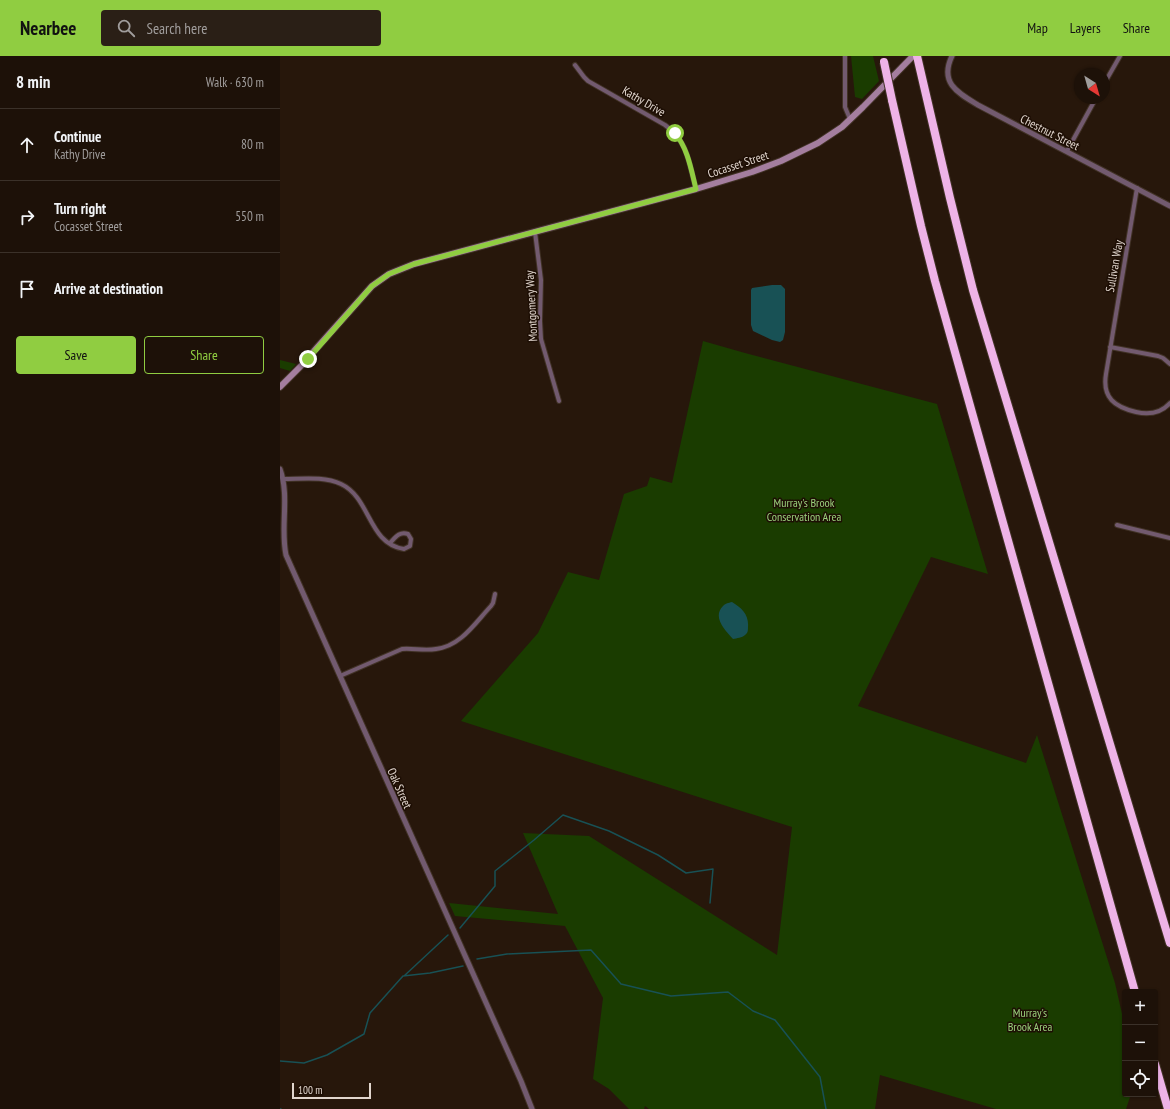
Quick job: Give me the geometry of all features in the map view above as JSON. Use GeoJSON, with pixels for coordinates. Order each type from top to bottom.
{"type":"FeatureCollection","features":[{"type":"Feature","properties":{"kind":"highway"},"geometry":{"type":"LineString","coordinates":[[918,56],[951,204],[977,302],[1170,942]]}},
{"type":"Feature","properties":{"kind":"highway"},"geometry":{"type":"LineString","coordinates":[[883,59],[919,220],[935,281],[1134,989]]}},
{"type":"Feature","properties":{"kind":"highway"},"geometry":{"type":"LineString","coordinates":[[1158,1074],[1168,1109]]}},
{"type":"Feature","properties":{"kind":"main road","name":"Cocasset Street"},"geometry":{"type":"LineString","coordinates":[[280,387],[308,359],[369,290],[384,278],[414,264],[696,189],[782,161],[837,131],[913,56]]}},
{"type":"Feature","properties":{"kind":"street"},"geometry":{"type":"LineString","coordinates":[[845,56],[845,106],[846,112],[850,119]]}},
{"type":"Feature","properties":{"kind":"street","name":"Chestnut Street"},"geometry":{"type":"LineString","coordinates":[[952,56],[947,68],[951,84],[957,92],[978,105],[1170,206]]}},
{"type":"Feature","properties":{"kind":"street"},"geometry":{"type":"LineString","coordinates":[[1110,74],[1120,56]]}},
{"type":"Feature","properties":{"kind":"street","name":"Kathy Drive"},"geometry":{"type":"LineString","coordinates":[[575,65],[588,81],[665,125],[675,133],[686,151],[696,189]]}},
{"type":"Feature","properties":{"kind":"street"},"geometry":{"type":"LineString","coordinates":[[1067,151],[1093,104]]}},
{"type":"Feature","properties":{"kind":"street","name":"Sullivan Way"},"geometry":{"type":"LineString","coordinates":[[1138,188],[1110,347],[1105,385],[1108,396],[1115,404],[1125,409],[1148,414],[1159,411],[1170,403]]}},
{"type":"Feature","properties":{"kind":"street","name":"Montgomery Way"},"geometry":{"type":"LineString","coordinates":[[535,232],[541,280],[541,339],[559,401]]}},
{"type":"Feature","properties":{"kind":"street"},"geometry":{"type":"LineString","coordinates":[[1110,347],[1158,356],[1170,364]]}},
{"type":"Feature","properties":{"kind":"street","name":"Oak Street"},"geometry":{"type":"LineString","coordinates":[[280,469],[283,479],[284,492],[283,552],[340,676],[521,1081],[532,1109]]}},
{"type":"Feature","properties":{"kind":"street"},"geometry":{"type":"LineString","coordinates":[[283,479],[331,480],[346,486],[360,501],[377,532],[390,543],[400,548],[406,548],[410,546],[412,539],[408,534],[403,533],[398,535],[390,543]]}},
{"type":"Feature","properties":{"kind":"street"},"geometry":{"type":"LineString","coordinates":[[1117,525],[1170,538]]}},
{"type":"Feature","properties":{"kind":"street"},"geometry":{"type":"LineString","coordinates":[[340,676],[402,649],[411,648],[435,650],[454,644],[467,633],[491,606],[495,594]]}},
{"type":"Feature","properties":{"kind":"green space"},"geometry":{"type":"Polygon","coordinates":[[[851,56],[873,56],[879,81],[862,99],[855,97],[851,56]]]}},
{"type":"Feature","properties":{"kind":"green space"},"geometry":{"type":"Polygon","coordinates":[[[703,341],[937,404],[988,574],[931,557],[858,706],[1026,763],[1037,735],[1115,983],[1122,1014],[1122,1097],[1130,1097],[1126,1109],[996,1109],[880,1075],[875,1109],[649,1109],[645,1106],[644,1109],[629,1109],[609,1089],[593,1079],[603,998],[565,926],[455,916],[449,903],[558,914],[523,833],[589,836],[777,955],[792,827],[461,721],[538,633],[568,572],[599,580],[624,494],[647,486],[650,477],[672,483],[703,341]]]}},
{"type":"Feature","properties":{"kind":"green space"},"geometry":{"type":"Polygon","coordinates":[[[280,360],[296,364],[290,371],[280,368],[280,360]]]}},
{"type":"Feature","properties":{"kind":"water"},"geometry":{"type":"Polygon","coordinates":[[[781,285],[785,289],[785,332],[783,340],[780,342],[753,331],[751,325],[752,288],[781,285]]]}},
{"type":"Feature","properties":{"kind":"water"},"geometry":{"type":"Polygon","coordinates":[[[732,602],[744,612],[748,623],[748,630],[746,634],[733,639],[719,619],[720,610],[723,606],[732,602]]]}},
{"type":"Feature","properties":{"kind":"waterway"},"geometry":{"type":"LineString","coordinates":[[460,928],[495,886],[495,871],[563,815],[609,831],[658,855],[686,873],[713,869],[710,903]]}},
{"type":"Feature","properties":{"kind":"waterway"},"geometry":{"type":"LineString","coordinates":[[404,976],[448,935]]}},
{"type":"Feature","properties":{"kind":"waterway"},"geometry":{"type":"LineString","coordinates":[[477,959],[507,954],[591,950],[621,984],[671,996],[728,992],[753,1011],[775,1020],[820,1077],[826,1109]]}},
{"type":"Feature","properties":{"kind":"waterway"},"geometry":{"type":"LineString","coordinates":[[280,1061],[304,1063],[327,1055],[364,1034],[370,1013],[403,976],[430,973],[463,966]]}},
{"type":"Feature","properties":{"kind":"route"},"geometry":{"type":"LineString","coordinates":[[308,359],[372,286],[389,274],[414,264],[696,189],[686,151],[675,133]]}},
{"type":"Feature","properties":{"kind":"park label","name":"Murray's Brook Conservation Area"},"geometry":{"type":"Point","coordinates":[804,509]}},
{"type":"Feature","properties":{"kind":"park label","name":"Murray's Brook Area"},"geometry":{"type":"Point","coordinates":[1030,1019]}}]}
